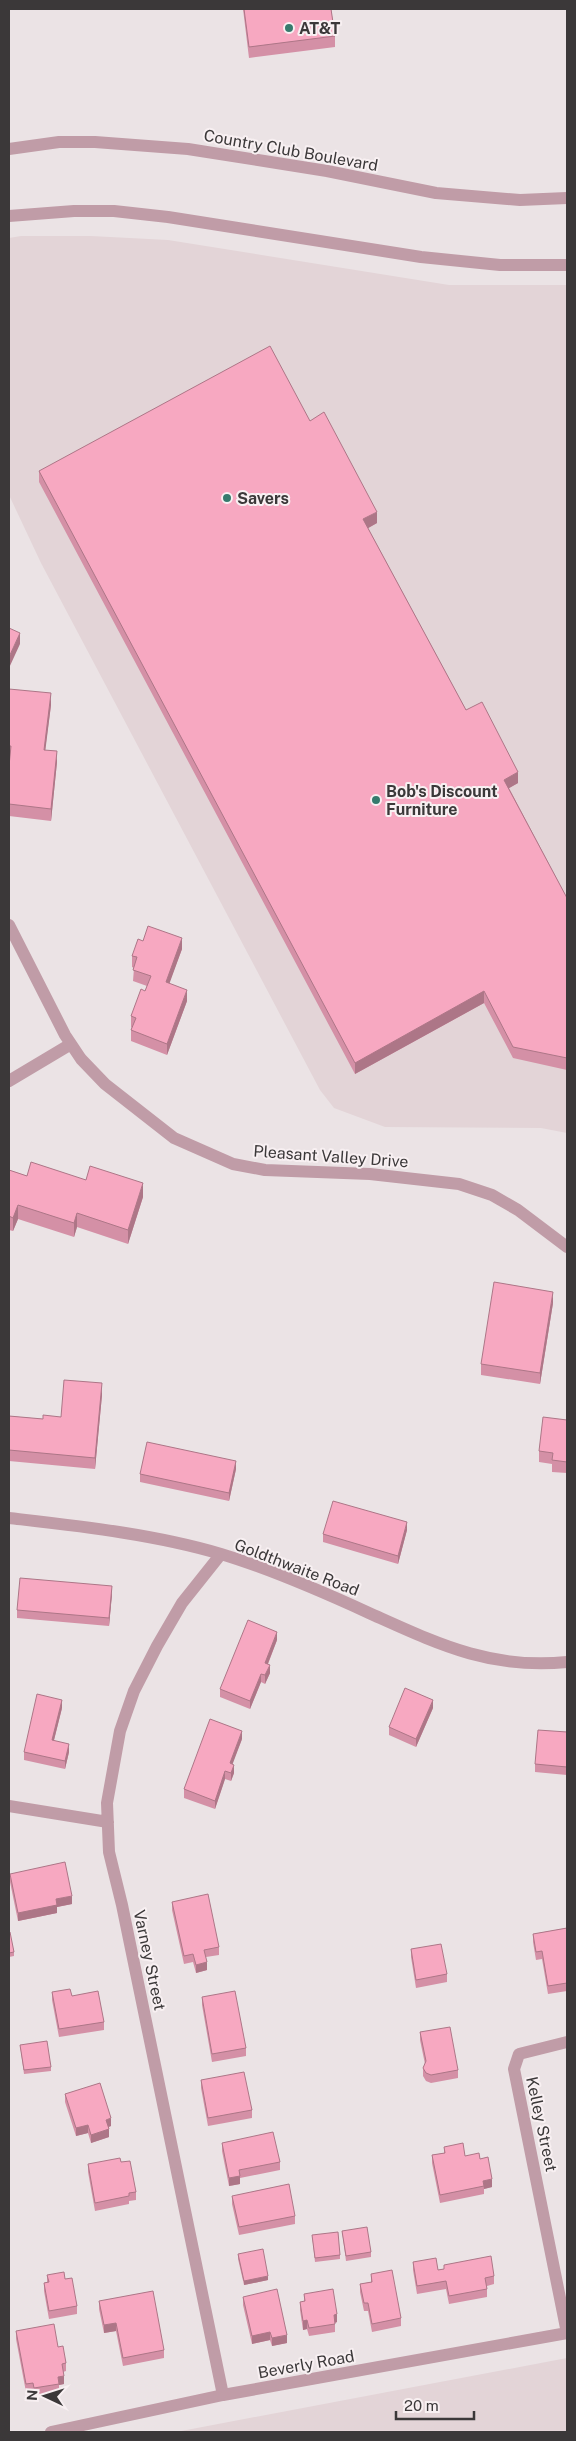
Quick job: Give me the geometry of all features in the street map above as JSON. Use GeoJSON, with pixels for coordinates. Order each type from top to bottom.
{"type":"FeatureCollection","features":[{"type":"Feature","properties":{"kind":"street","name":"Country Club Boulevard"},"geometry":{"type":"LineString","coordinates":[[9,149],[68,142],[188,150],[327,171],[436,192],[520,200],[567,198]]}},
{"type":"Feature","properties":{"kind":"street"},"geometry":{"type":"LineString","coordinates":[[9,216],[74,211],[114,211],[168,217],[421,257],[500,265],[567,265]]}},
{"type":"Feature","properties":{"kind":"street","name":"Pleasant Valley Drive"},"geometry":{"type":"LineString","coordinates":[[9,925],[71,1044],[81,1059],[105,1084],[174,1138],[233,1164],[265,1170],[370,1174],[459,1184],[492,1195],[518,1210],[567,1247]]}},
{"type":"Feature","properties":{"kind":"street"},"geometry":{"type":"LineString","coordinates":[[9,1081],[71,1044]]}},
{"type":"Feature","properties":{"kind":"street","name":"Goldthwaite Road"},"geometry":{"type":"LineString","coordinates":[[9,1518],[128,1534],[221,1554],[320,1591],[434,1642],[470,1655],[526,1663],[567,1662]]}},
{"type":"Feature","properties":{"kind":"street","name":"Varney Street"},"geometry":{"type":"LineString","coordinates":[[221,1554],[182,1603],[134,1691],[120,1732],[107,1803],[109,1852],[122,1904],[223,2395]]}},
{"type":"Feature","properties":{"kind":"street"},"geometry":{"type":"LineString","coordinates":[[9,1806],[108,1822]]}},
{"type":"Feature","properties":{"kind":"street","name":"Kelley Street"},"geometry":{"type":"LineString","coordinates":[[567,2042],[519,2054],[514,2069],[567,2333]]}},
{"type":"Feature","properties":{"kind":"street","name":"Beverly Road"},"geometry":{"type":"LineString","coordinates":[[52,2432],[223,2395],[567,2333]]}},
{"type":"Feature","properties":{"kind":"shaded area"},"geometry":{"type":"Polygon","coordinates":[[[21,236],[91,236],[168,240],[449,285],[567,285],[567,1133],[541,1128],[385,1127],[334,1108],[320,1090],[41,563],[9,495],[9,238],[21,236]]]}},
{"type":"Feature","properties":{"kind":"shaded area"},"geometry":{"type":"Polygon","coordinates":[[[567,2358],[567,2432],[176,2432],[567,2358]]]}},
{"type":"Feature","properties":{"kind":"building","name":"AT&T"},"geometry":{"type":"Polygon","coordinates":[[[244,9],[331,9],[335,36],[249,47],[244,9]]]}},
{"type":"Feature","properties":{"kind":"building"},"geometry":{"type":"Polygon","coordinates":[[[270,346],[310,421],[324,412],[377,512],[363,519],[466,710],[482,702],[518,772],[504,780],[567,898],[567,1058],[513,1047],[484,991],[355,1063],[39,471],[270,346]]]}},
{"type":"Feature","properties":{"kind":"building"},"geometry":{"type":"Polygon","coordinates":[[[9,628],[20,633],[9,657],[9,628]]]}},
{"type":"Feature","properties":{"kind":"building"},"geometry":{"type":"Polygon","coordinates":[[[9,689],[51,693],[44,750],[57,751],[51,809],[9,804],[11,746],[9,746],[9,689]]]}},
{"type":"Feature","properties":{"kind":"building"},"geometry":{"type":"Polygon","coordinates":[[[148,926],[182,938],[166,982],[187,990],[167,1044],[131,1030],[136,1018],[131,1016],[141,989],[145,991],[151,976],[133,970],[137,957],[132,956],[138,939],[143,941],[148,926]]]}},
{"type":"Feature","properties":{"kind":"building"},"geometry":{"type":"Polygon","coordinates":[[[31,1162],[86,1180],[90,1166],[143,1183],[128,1230],[77,1213],[74,1223],[18,1205],[13,1218],[9,1216],[9,1170],[27,1176],[31,1162]]]}},
{"type":"Feature","properties":{"kind":"building"},"geometry":{"type":"Polygon","coordinates":[[[494,1282],[553,1292],[540,1373],[481,1364],[494,1282]]]}},
{"type":"Feature","properties":{"kind":"building"},"geometry":{"type":"Polygon","coordinates":[[[64,1380],[102,1383],[95,1458],[9,1450],[9,1416],[43,1419],[43,1415],[61,1417],[64,1380]]]}},
{"type":"Feature","properties":{"kind":"building"},"geometry":{"type":"Polygon","coordinates":[[[543,1417],[567,1420],[567,1462],[552,1460],[553,1453],[539,1451],[543,1417]]]}},
{"type":"Feature","properties":{"kind":"building"},"geometry":{"type":"Polygon","coordinates":[[[147,1442],[236,1461],[229,1493],[140,1474],[147,1442]]]}},
{"type":"Feature","properties":{"kind":"building"},"geometry":{"type":"Polygon","coordinates":[[[333,1501],[407,1522],[398,1556],[323,1534],[333,1501]]]}},
{"type":"Feature","properties":{"kind":"building"},"geometry":{"type":"Polygon","coordinates":[[[20,1578],[112,1586],[109,1618],[17,1610],[20,1578]]]}},
{"type":"Feature","properties":{"kind":"building"},"geometry":{"type":"Polygon","coordinates":[[[248,1620],[277,1632],[265,1663],[270,1665],[265,1675],[261,1674],[250,1701],[220,1689],[248,1620]]]}},
{"type":"Feature","properties":{"kind":"building"},"geometry":{"type":"Polygon","coordinates":[[[405,1688],[433,1700],[416,1739],[389,1727],[405,1688]]]}},
{"type":"Feature","properties":{"kind":"building"},"geometry":{"type":"Polygon","coordinates":[[[37,1694],[62,1700],[52,1740],[69,1744],[65,1761],[24,1752],[37,1694]]]}},
{"type":"Feature","properties":{"kind":"building"},"geometry":{"type":"Polygon","coordinates":[[[210,1719],[242,1731],[230,1763],[234,1765],[231,1773],[225,1771],[215,1801],[184,1789],[210,1719]]]}},
{"type":"Feature","properties":{"kind":"building"},"geometry":{"type":"Polygon","coordinates":[[[538,1730],[567,1732],[567,1767],[535,1764],[538,1730]]]}},
{"type":"Feature","properties":{"kind":"building"},"geometry":{"type":"Polygon","coordinates":[[[65,1862],[72,1896],[56,1899],[57,1905],[18,1913],[10,1874],[65,1862]]]}},
{"type":"Feature","properties":{"kind":"building"},"geometry":{"type":"Polygon","coordinates":[[[208,1894],[219,1947],[204,1950],[207,1962],[196,1965],[193,1954],[184,1956],[172,1902],[208,1894]]]}},
{"type":"Feature","properties":{"kind":"building"},"geometry":{"type":"Polygon","coordinates":[[[567,1928],[567,1983],[548,1986],[542,1951],[536,1952],[533,1934],[567,1928]]]}},
{"type":"Feature","properties":{"kind":"building"},"geometry":{"type":"Polygon","coordinates":[[[9,1932],[14,1952],[9,1953],[9,1932]]]}},
{"type":"Feature","properties":{"kind":"building"},"geometry":{"type":"Polygon","coordinates":[[[441,1944],[447,1974],[416,1980],[411,1949],[441,1944]]]}},
{"type":"Feature","properties":{"kind":"building"},"geometry":{"type":"Polygon","coordinates":[[[70,1989],[72,1996],[98,1991],[104,2022],[59,2029],[52,1992],[70,1989]]]}},
{"type":"Feature","properties":{"kind":"building"},"geometry":{"type":"Polygon","coordinates":[[[235,1991],[246,2048],[212,2054],[202,1997],[235,1991]]]}},
{"type":"Feature","properties":{"kind":"building"},"geometry":{"type":"Polygon","coordinates":[[[450,2027],[458,2070],[431,2075],[426,2073],[423,2068],[426,2061],[420,2032],[450,2027]]]}},
{"type":"Feature","properties":{"kind":"building"},"geometry":{"type":"Polygon","coordinates":[[[47,2041],[51,2067],[24,2070],[20,2045],[47,2041]]]}},
{"type":"Feature","properties":{"kind":"building"},"geometry":{"type":"Polygon","coordinates":[[[244,2072],[252,2110],[208,2118],[201,2080],[244,2072]]]}},
{"type":"Feature","properties":{"kind":"building"},"geometry":{"type":"Polygon","coordinates":[[[100,2083],[111,2118],[106,2120],[109,2129],[91,2135],[88,2125],[76,2128],[65,2094],[100,2083]]]}},
{"type":"Feature","properties":{"kind":"building"},"geometry":{"type":"Polygon","coordinates":[[[273,2132],[280,2162],[239,2170],[240,2176],[229,2178],[222,2143],[273,2132]]]}},
{"type":"Feature","properties":{"kind":"building"},"geometry":{"type":"Polygon","coordinates":[[[463,2143],[465,2156],[479,2153],[480,2159],[488,2157],[492,2179],[483,2181],[484,2186],[440,2195],[432,2155],[445,2153],[444,2147],[463,2143]]]}},
{"type":"Feature","properties":{"kind":"building"},"geometry":{"type":"Polygon","coordinates":[[[120,2158],[121,2162],[130,2161],[136,2192],[129,2193],[129,2196],[95,2203],[88,2164],[120,2158]]]}},
{"type":"Feature","properties":{"kind":"building"},"geometry":{"type":"Polygon","coordinates":[[[289,2184],[295,2216],[239,2227],[232,2196],[289,2184]]]}},
{"type":"Feature","properties":{"kind":"building"},"geometry":{"type":"Polygon","coordinates":[[[367,2227],[371,2252],[346,2256],[342,2231],[367,2227]]]}},
{"type":"Feature","properties":{"kind":"building"},"geometry":{"type":"Polygon","coordinates":[[[338,2232],[340,2255],[315,2258],[312,2235],[338,2232]]]}},
{"type":"Feature","properties":{"kind":"building"},"geometry":{"type":"Polygon","coordinates":[[[263,2249],[268,2276],[244,2281],[238,2254],[263,2249]]]}},
{"type":"Feature","properties":{"kind":"building"},"geometry":{"type":"Polygon","coordinates":[[[491,2256],[494,2276],[485,2278],[487,2289],[449,2296],[446,2281],[417,2286],[413,2262],[436,2258],[438,2270],[444,2269],[444,2265],[491,2256]]]}},
{"type":"Feature","properties":{"kind":"building"},"geometry":{"type":"Polygon","coordinates":[[[392,2270],[401,2318],[372,2324],[368,2303],[364,2303],[360,2284],[372,2282],[371,2274],[392,2270]]]}},
{"type":"Feature","properties":{"kind":"building"},"geometry":{"type":"Polygon","coordinates":[[[64,2272],[65,2279],[72,2278],[77,2306],[49,2311],[44,2283],[49,2282],[47,2275],[64,2272]]]}},
{"type":"Feature","properties":{"kind":"building"},"geometry":{"type":"Polygon","coordinates":[[[277,2289],[287,2335],[272,2338],[270,2332],[252,2336],[243,2297],[277,2289]]]}},
{"type":"Feature","properties":{"kind":"building"},"geometry":{"type":"Polygon","coordinates":[[[333,2289],[337,2314],[334,2315],[335,2324],[309,2328],[307,2320],[303,2321],[300,2302],[305,2301],[304,2294],[333,2289]]]}},
{"type":"Feature","properties":{"kind":"building"},"geometry":{"type":"Polygon","coordinates":[[[153,2291],[164,2350],[123,2358],[116,2323],[104,2325],[99,2301],[153,2291]]]}},
{"type":"Feature","properties":{"kind":"building"},"geometry":{"type":"Polygon","coordinates":[[[54,2324],[58,2347],[63,2346],[66,2363],[62,2364],[64,2376],[58,2377],[59,2384],[34,2388],[33,2383],[26,2384],[16,2331],[54,2324]]]}},
{"type":"Feature","properties":{"kind":"place","name":"AT&T"},"geometry":{"type":"Point","coordinates":[289,28]}},
{"type":"Feature","properties":{"kind":"place","name":"Savers"},"geometry":{"type":"Point","coordinates":[227,498]}},
{"type":"Feature","properties":{"kind":"place","name":"Bob's Discount Furniture"},"geometry":{"type":"Point","coordinates":[376,800]}}]}
